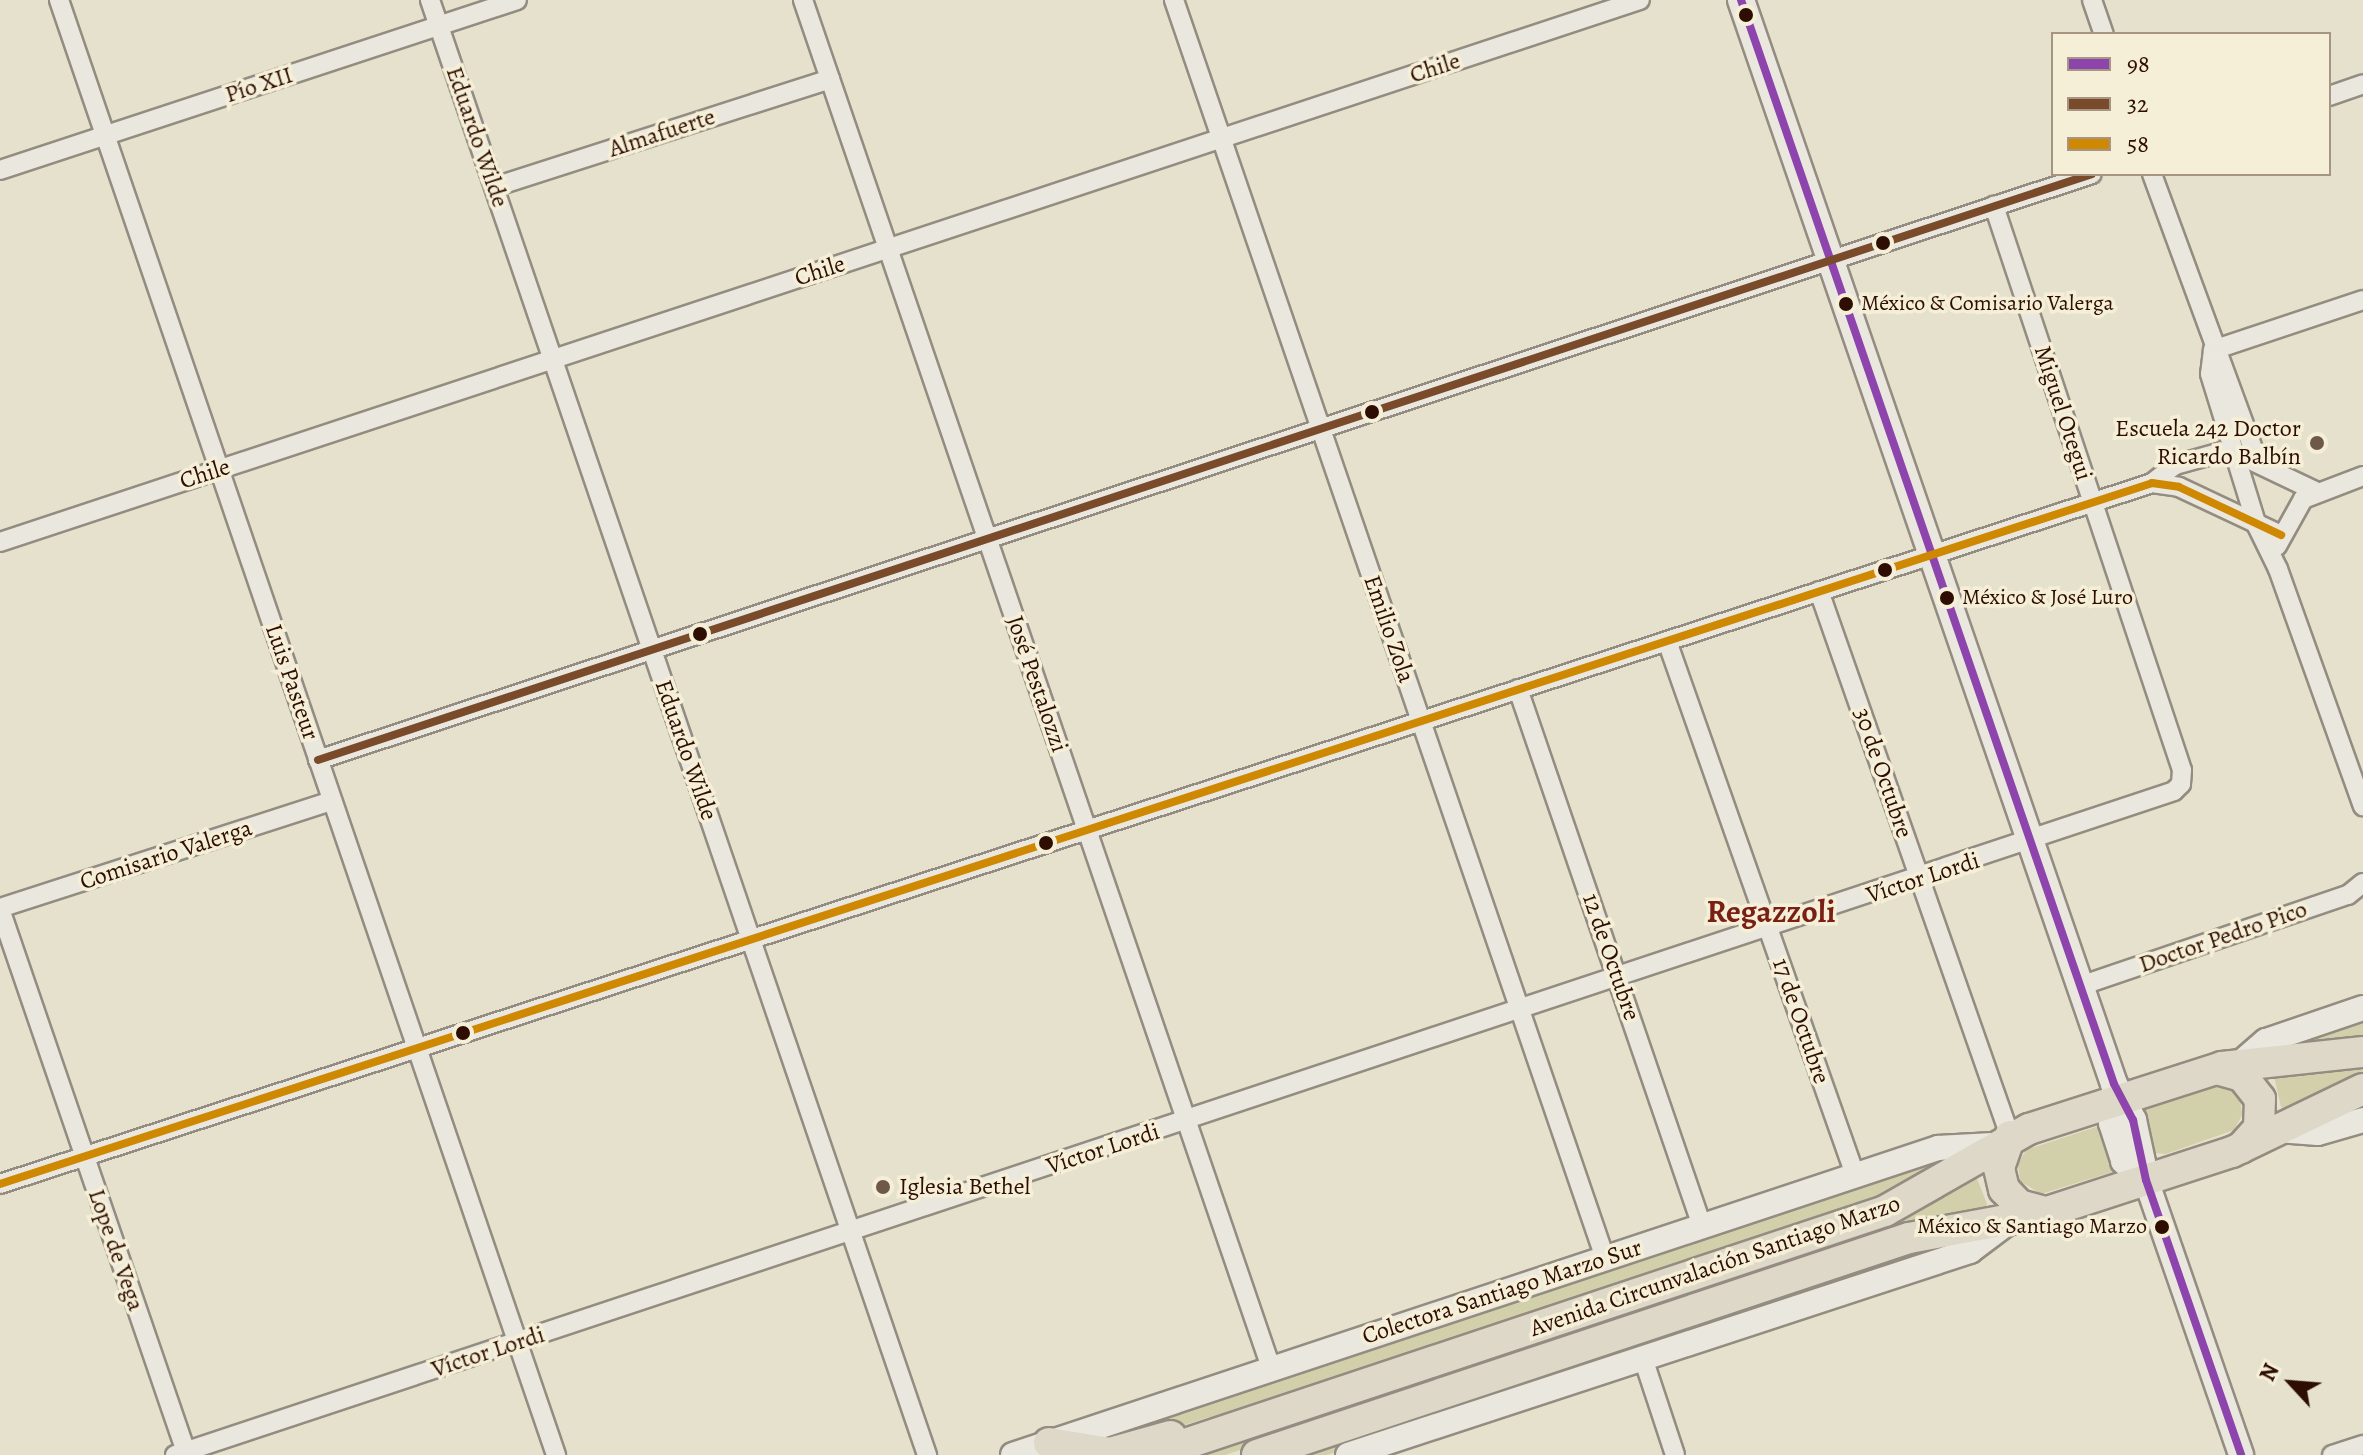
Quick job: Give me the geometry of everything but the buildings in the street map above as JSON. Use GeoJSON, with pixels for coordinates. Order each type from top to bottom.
{"type":"FeatureCollection","features":[{"type":"Feature","properties":{"kind":"main road"},"geometry":{"type":"LineString","coordinates":[[1741,0],[2119,1100],[2112,1123],[2124,1161],[2146,1180]]}},
{"type":"Feature","properties":{"kind":"main road","name":"Avenida Circunvalación Santiago Marzo"},"geometry":{"type":"LineString","coordinates":[[1152,1455],[1885,1211],[2001,1141],[2206,1071],[2363,1052]]}},
{"type":"Feature","properties":{"kind":"main road"},"geometry":{"type":"LineString","coordinates":[[2206,1071],[2235,1072],[2260,1099],[2255,1134],[2232,1152]]}},
{"type":"Feature","properties":{"kind":"main road","name":"Avenida Circunvalación Santiago Marzo"},"geometry":{"type":"LineString","coordinates":[[1257,1455],[1909,1238],[2054,1210],[2232,1152],[2363,1089]]}},
{"type":"Feature","properties":{"kind":"main road"},"geometry":{"type":"LineString","coordinates":[[2001,1141],[1999,1168],[2004,1189],[2025,1209],[2054,1210]]}},
{"type":"Feature","properties":{"kind":"main road"},"geometry":{"type":"LineString","coordinates":[[1049,1443],[1110,1453],[1213,1423],[1294,1408]]}},
{"type":"Feature","properties":{"kind":"street","name":"Luis Pasteur"},"geometry":{"type":"LineString","coordinates":[[59,0],[556,1455]]}},
{"type":"Feature","properties":{"kind":"street","name":"Eduardo Wilde"},"geometry":{"type":"LineString","coordinates":[[430,0],[927,1455]]}},
{"type":"Feature","properties":{"kind":"street","name":"Pío XII"},"geometry":{"type":"LineString","coordinates":[[0,170],[517,0]]}},
{"type":"Feature","properties":{"kind":"street","name":"José Pestalozzi"},"geometry":{"type":"LineString","coordinates":[[803,0],[1271,1368]]}},
{"type":"Feature","properties":{"kind":"street","name":"Emilio Zola"},"geometry":{"type":"LineString","coordinates":[[1174,0],[1605,1258]]}},
{"type":"Feature","properties":{"kind":"street","name":"Chile"},"geometry":{"type":"LineString","coordinates":[[0,542],[1640,0]]}},
{"type":"Feature","properties":{"kind":"street"},"geometry":{"type":"LineString","coordinates":[[2092,0],[2103,32]]}},
{"type":"Feature","properties":{"kind":"street","name":"Almafuerte"},"geometry":{"type":"LineString","coordinates":[[494,187],[830,79]]}},
{"type":"Feature","properties":{"kind":"street"},"geometry":{"type":"LineString","coordinates":[[2331,95],[2363,84]]}},
{"type":"Feature","properties":{"kind":"street"},"geometry":{"type":"LineString","coordinates":[[318,760],[2086,176]]}},
{"type":"Feature","properties":{"kind":"street"},"geometry":{"type":"LineString","coordinates":[[2153,176],[2213,350],[2227,370],[2257,460]]}},
{"type":"Feature","properties":{"kind":"street","name":"Miguel Otegui"},"geometry":{"type":"LineString","coordinates":[[1994,206],[2183,779],[2170,793],[2031,842]]}},
{"type":"Feature","properties":{"kind":"street"},"geometry":{"type":"LineString","coordinates":[[2213,350],[2363,300]]}},
{"type":"Feature","properties":{"kind":"street"},"geometry":{"type":"LineString","coordinates":[[2213,350],[2210,374],[2257,526],[2278,569],[2363,806]]}},
{"type":"Feature","properties":{"kind":"street"},"geometry":{"type":"LineString","coordinates":[[0,1184],[2152,483],[2175,465],[2234,451],[2317,492]]}},
{"type":"Feature","properties":{"kind":"street"},"geometry":{"type":"LineString","coordinates":[[2278,569],[2281,535],[2299,503],[2317,492],[2363,476]]}},
{"type":"Feature","properties":{"kind":"street"},"geometry":{"type":"LineString","coordinates":[[2152,483],[2176,486],[2281,535]]}},
{"type":"Feature","properties":{"kind":"street","name":"30 de Octubre"},"geometry":{"type":"LineString","coordinates":[[1819,591],[1920,879],[2001,1141]]}},
{"type":"Feature","properties":{"kind":"street","name":"17 de Octubre"},"geometry":{"type":"LineString","coordinates":[[1667,641],[1855,1175]]}},
{"type":"Feature","properties":{"kind":"street","name":"12 de Octubre"},"geometry":{"type":"LineString","coordinates":[[1518,689],[1702,1226]]}},
{"type":"Feature","properties":{"kind":"street","name":"Comisario Valerga"},"geometry":{"type":"LineString","coordinates":[[0,909],[332,801]]}},
{"type":"Feature","properties":{"kind":"street","name":"Víctor Lordi"},"geometry":{"type":"LineString","coordinates":[[182,1454],[2031,842]]}},
{"type":"Feature","properties":{"kind":"street","name":"Doctor Pedro Pico"},"geometry":{"type":"LineString","coordinates":[[2080,986],[2348,895],[2363,883]]}},
{"type":"Feature","properties":{"kind":"street","name":"Lope de Vega"},"geometry":{"type":"LineString","coordinates":[[0,909],[182,1454]]}},
{"type":"Feature","properties":{"kind":"street"},"geometry":{"type":"LineString","coordinates":[[2238,1065],[2272,1038],[2363,1008]]}},
{"type":"Feature","properties":{"kind":"street"},"geometry":{"type":"LineString","coordinates":[[2278,1130],[2318,1133],[2363,1120]]}},
{"type":"Feature","properties":{"kind":"street","name":"Colectora Santiago Marzo Sur"},"geometry":{"type":"LineString","coordinates":[[1013,1455],[1944,1146],[2001,1141]]}},
{"type":"Feature","properties":{"kind":"street"},"geometry":{"type":"LineString","coordinates":[[2146,1180],[2241,1455]]}},
{"type":"Feature","properties":{"kind":"street"},"geometry":{"type":"LineString","coordinates":[[1348,1455],[1970,1251],[2015,1217]]}},
{"type":"Feature","properties":{"kind":"street"},"geometry":{"type":"LineString","coordinates":[[1643,1358],[1675,1455]]}},
{"type":"Feature","properties":{"kind":"street"},"geometry":{"type":"LineString","coordinates":[[2332,1455],[2363,1445]]}},
{"type":"Feature","properties":{"kind":"shaded area"},"geometry":{"type":"Polygon","coordinates":[[[2363,1018],[2363,1043],[2268,1049],[2363,1018]]]}},
{"type":"Feature","properties":{"kind":"shaded area"},"geometry":{"type":"Polygon","coordinates":[[[2363,1062],[2363,1079],[2288,1110],[2281,1107],[2274,1076],[2363,1062]]]}},
{"type":"Feature","properties":{"kind":"shaded area"},"geometry":{"type":"Polygon","coordinates":[[[2215,1086],[2231,1090],[2240,1099],[2242,1115],[2234,1130],[2166,1154],[2155,1153],[2144,1110],[2215,1086]]]}},
{"type":"Feature","properties":{"kind":"shaded area"},"geometry":{"type":"Polygon","coordinates":[[[2099,1126],[2112,1172],[2041,1194],[2020,1181],[2018,1164],[2026,1150],[2099,1126]]]}},
{"type":"Feature","properties":{"kind":"shaded area"},"geometry":{"type":"Polygon","coordinates":[[[1950,1156],[1906,1188],[1291,1399],[1206,1418],[1127,1444],[1083,1438],[1950,1156]]]}},
{"type":"Feature","properties":{"kind":"shaded area"},"geometry":{"type":"Polygon","coordinates":[[[1976,1176],[1987,1204],[1984,1211],[1886,1234],[1225,1455],[1182,1455],[1976,1176]]]}},
{"type":"Feature","properties":{"kind":"shaded area"},"geometry":{"type":"Polygon","coordinates":[[[1972,1240],[1327,1455],[1290,1455],[1899,1252],[1972,1240]]]}},
{"type":"Feature","properties":{"kind":"transit line","name":"98"},"geometry":{"type":"LineString","coordinates":[[1741,0],[2114,1084],[2133,1120],[2146,1180],[2241,1455]]}},
{"type":"Feature","properties":{"kind":"transit line","name":"32"},"geometry":{"type":"LineString","coordinates":[[318,760],[2086,176]]}},
{"type":"Feature","properties":{"kind":"transit line","name":"58"},"geometry":{"type":"LineString","coordinates":[[0,1184],[2152,483],[2179,487],[2281,535]]}},
{"type":"Feature","properties":{"kind":"place","name":"México & Comisario Valerga"},"geometry":{"type":"Point","coordinates":[1846,304]}},
{"type":"Feature","properties":{"kind":"place","name":"Escuela 242 Doctor Ricardo Balbín"},"geometry":{"type":"Point","coordinates":[2317,443]}},
{"type":"Feature","properties":{"kind":"place","name":"México & José Luro"},"geometry":{"type":"Point","coordinates":[1947,598]}},
{"type":"Feature","properties":{"kind":"place","name":"Iglesia Bethel"},"geometry":{"type":"Point","coordinates":[883,1187]}},
{"type":"Feature","properties":{"kind":"place","name":"México & Santiago Marzo"},"geometry":{"type":"Point","coordinates":[2162,1227]}},
{"type":"Feature","properties":{"kind":"district","name":"Regazzoli"},"geometry":{"type":"Point","coordinates":[1771,911]}}]}
